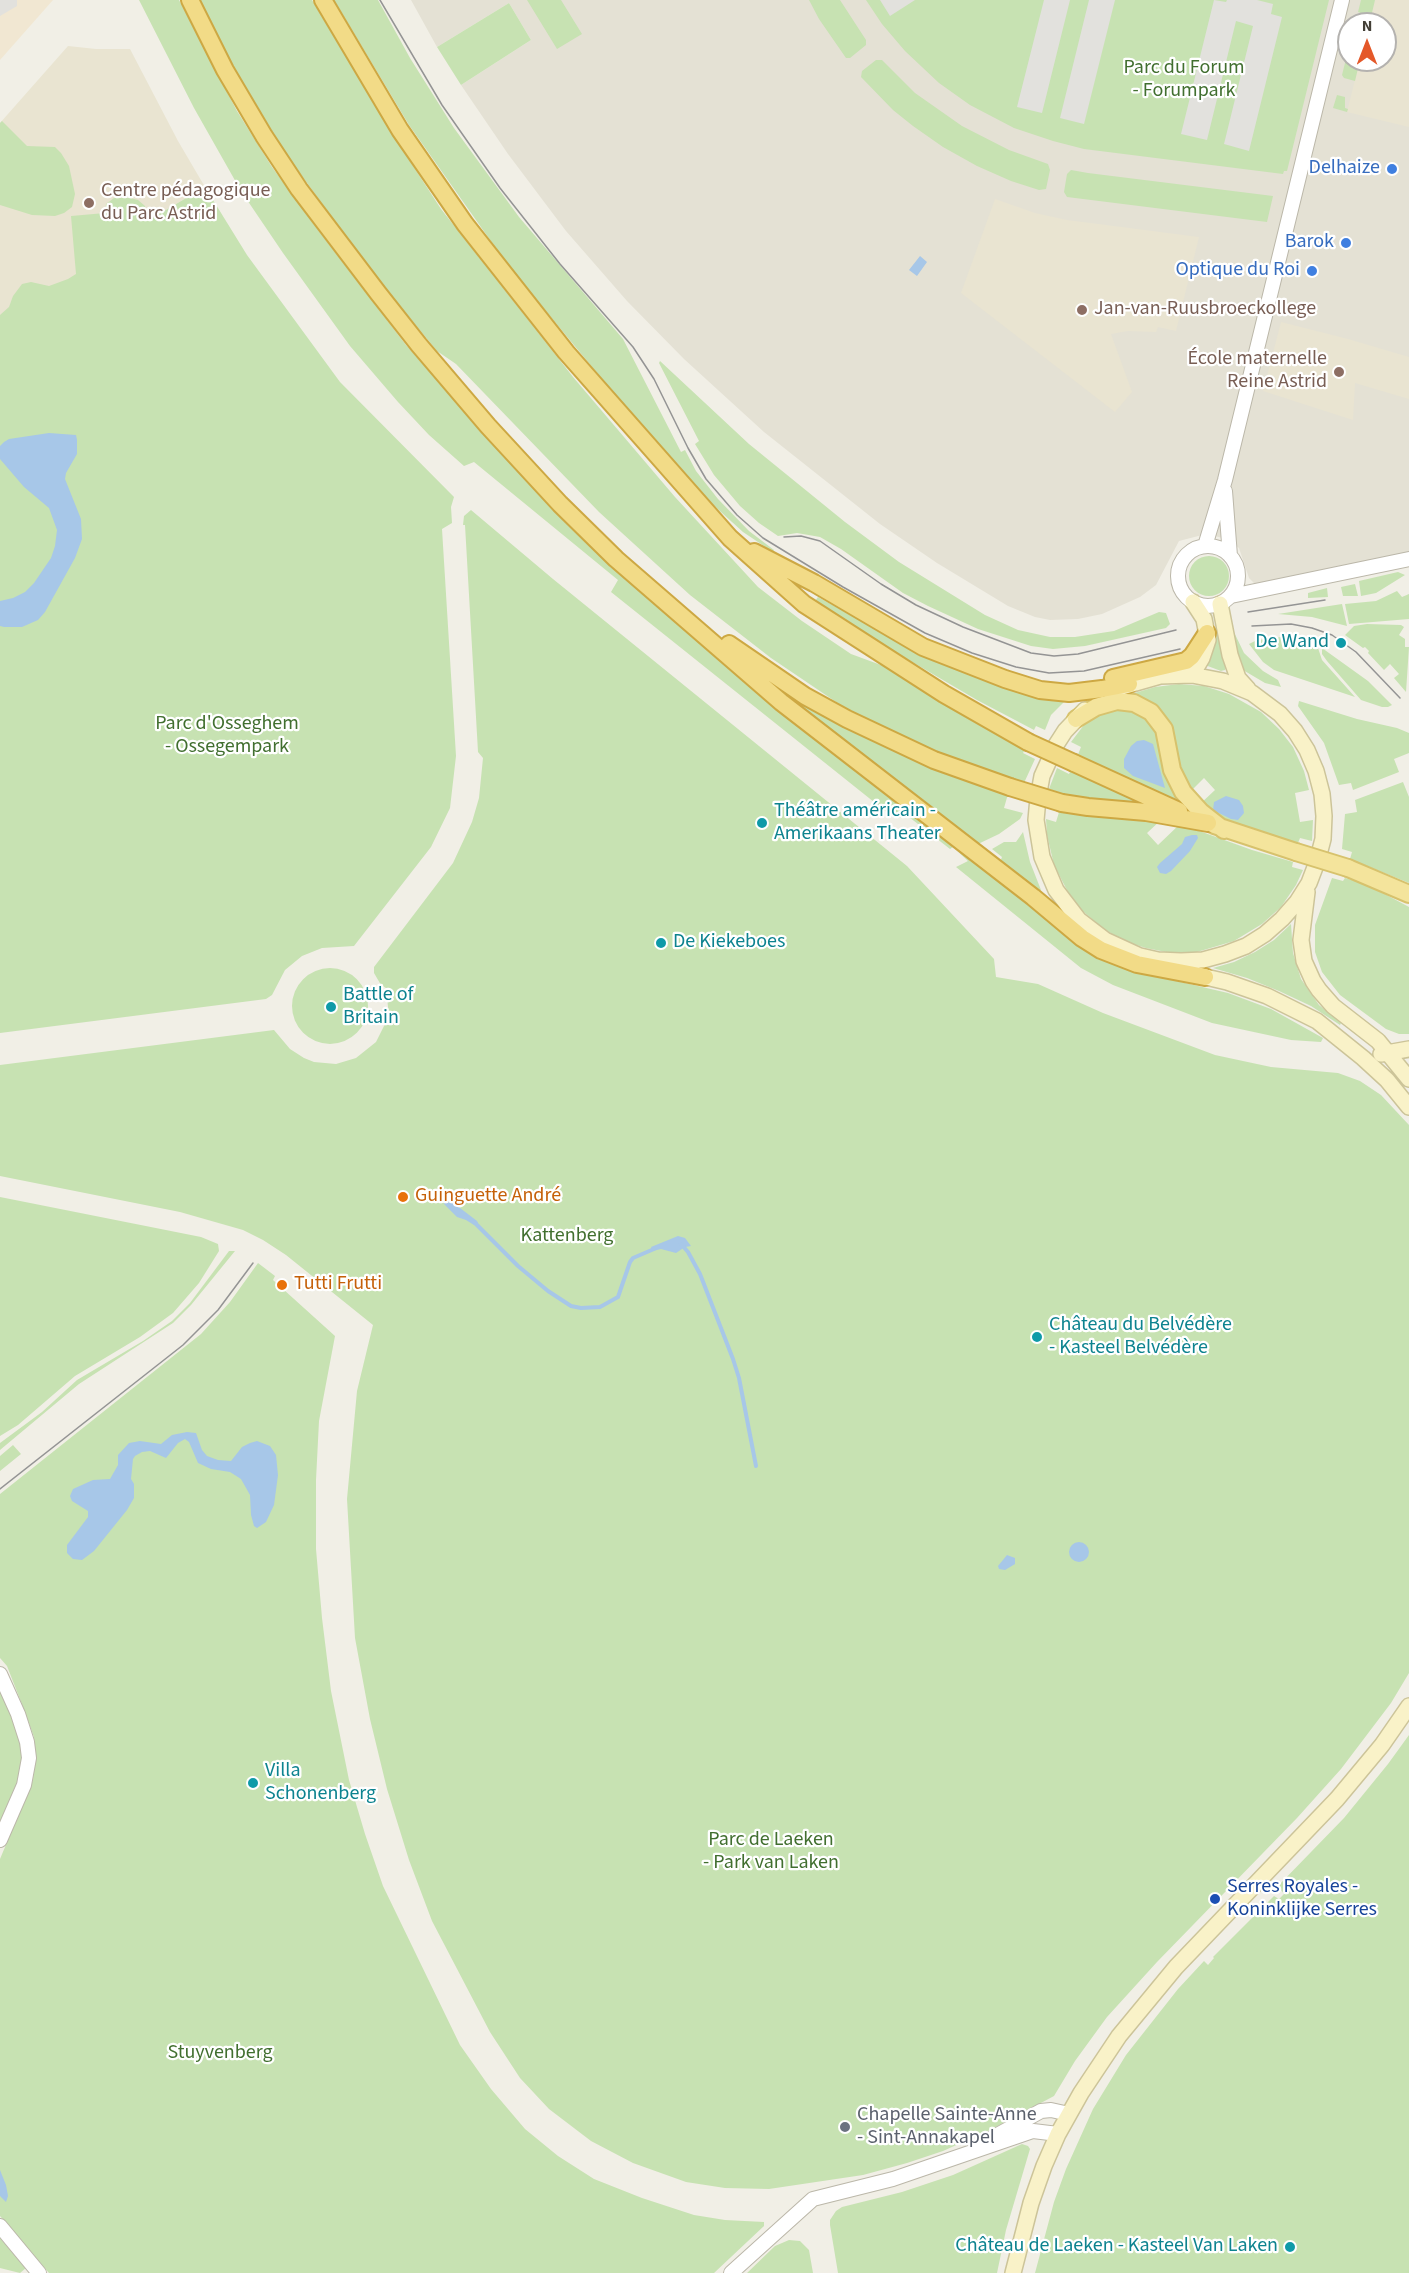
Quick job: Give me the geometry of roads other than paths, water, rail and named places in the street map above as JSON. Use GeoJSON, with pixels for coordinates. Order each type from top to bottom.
{"type":"FeatureCollection","features":[{"type":"Feature","properties":{"kind":"highway"},"geometry":{"type":"LineString","coordinates":[[190,0],[247,108],[299,189],[419,345],[488,426],[560,504],[616,559],[781,702],[1033,897],[1082,938],[1101,950],[1137,963],[1205,976]]}},
{"type":"Feature","properties":{"kind":"highway"},"geometry":{"type":"LineString","coordinates":[[323,0],[394,121],[465,224],[566,352],[730,538],[804,604],[944,694],[1028,742],[1208,823]]}},
{"type":"Feature","properties":{"kind":"highway"},"geometry":{"type":"LineString","coordinates":[[534,474],[675,602],[746,657],[786,684],[847,719],[898,744],[972,775],[1062,803],[1146,812],[1208,823]]}},
{"type":"Feature","properties":{"kind":"highway"},"geometry":{"type":"LineString","coordinates":[[730,538],[905,637],[953,660],[988,673],[1021,685],[1055,692],[1086,692],[1129,684]]}},
{"type":"Feature","properties":{"kind":"highway"},"geometry":{"type":"LineString","coordinates":[[988,673],[1046,684],[1094,683],[1185,661],[1192,656],[1208,633]]}},
{"type":"Feature","properties":{"kind":"highway"},"geometry":{"type":"LineString","coordinates":[[1033,897],[1062,914],[1079,920]]}},
{"type":"Feature","properties":{"kind":"main road"},"geometry":{"type":"LineString","coordinates":[[1136,954],[1169,961],[1203,960],[1246,946],[1265,934],[1297,902],[1309,883],[1323,839],[1322,794],[1316,771],[1295,731],[1280,714],[1252,693],[1235,672],[1225,635],[1225,600]]}},
{"type":"Feature","properties":{"kind":"main road"},"geometry":{"type":"LineString","coordinates":[[1192,675],[1208,646],[1208,633],[1204,619],[1193,602]]}},
{"type":"Feature","properties":{"kind":"main road"},"geometry":{"type":"LineString","coordinates":[[1252,693],[1223,681],[1192,675],[1160,676],[1129,684],[1095,702],[1076,719],[1056,745],[1048,760],[1038,798],[1036,820],[1038,838],[1048,874],[1056,891],[1079,920],[1105,940],[1163,965],[1247,988],[1305,1014],[1336,1035],[1363,1058],[1387,1080],[1409,1107]]}},
{"type":"Feature","properties":{"kind":"main road"},"geometry":{"type":"LineString","coordinates":[[1076,719],[1096,706],[1117,701],[1134,704],[1151,712],[1164,729],[1172,770],[1183,792],[1201,812],[1224,830]]}},
{"type":"Feature","properties":{"kind":"main road"},"geometry":{"type":"LineString","coordinates":[[1208,823],[1348,868],[1409,894]]}},
{"type":"Feature","properties":{"kind":"main road"},"geometry":{"type":"LineString","coordinates":[[1309,883],[1301,940],[1308,971],[1326,998],[1370,1034],[1409,1079]]}},
{"type":"Feature","properties":{"kind":"main road"},"geometry":{"type":"LineString","coordinates":[[1363,1058],[1409,1048]]}},
{"type":"Feature","properties":{"kind":"main road"},"geometry":{"type":"LineString","coordinates":[[1013,2273],[1031,2204],[1044,2166],[1058,2134],[1099,2065],[1143,2004],[1218,1921],[1329,1808],[1382,1745],[1409,1706]]}},
{"type":"Feature","properties":{"kind":"street"},"geometry":{"type":"LineString","coordinates":[[1205,546],[1225,480],[1342,0]]}},
{"type":"Feature","properties":{"kind":"street"},"geometry":{"type":"LineString","coordinates":[[1225,480],[1230,555]]}},
{"type":"Feature","properties":{"kind":"street"},"geometry":{"type":"LineString","coordinates":[[1225,600],[1236,589],[1239,575],[1235,561],[1230,555],[1215,547],[1205,546],[1189,553],[1179,567],[1179,585],[1183,593],[1202,606],[1409,559]]}},
{"type":"Feature","properties":{"kind":"street"},"geometry":{"type":"LineString","coordinates":[[0,1674],[18,1714],[27,1742],[28,1758],[24,1785],[0,1840]]}},
{"type":"Feature","properties":{"kind":"street"},"geometry":{"type":"LineString","coordinates":[[967,2153],[1041,2111],[1051,2110],[1069,2114]]}},
{"type":"Feature","properties":{"kind":"street"},"geometry":{"type":"LineString","coordinates":[[732,2273],[813,2199],[893,2180],[1033,2131],[1058,2134]]}},
{"type":"Feature","properties":{"kind":"street"},"geometry":{"type":"LineString","coordinates":[[0,2226],[39,2273]]}},
{"type":"Feature","properties":{"kind":"water"},"geometry":{"type":"Polygon","coordinates":[[[920,256],[927,262],[917,276],[909,270],[920,256]]]}},
{"type":"Feature","properties":{"kind":"water"},"geometry":{"type":"Polygon","coordinates":[[[49,433],[76,435],[77,454],[65,479],[81,519],[82,539],[75,558],[45,612],[38,620],[22,627],[4,627],[0,626],[0,601],[25,592],[34,583],[51,558],[57,530],[49,508],[24,487],[0,459],[0,446],[9,439],[49,433]]]}},
{"type":"Feature","properties":{"kind":"water"},"geometry":{"type":"Polygon","coordinates":[[[1144,740],[1153,744],[1165,788],[1133,776],[1124,768],[1124,759],[1131,746],[1137,741],[1144,740]]]}},
{"type":"Feature","properties":{"kind":"water"},"geometry":{"type":"Polygon","coordinates":[[[1226,796],[1239,800],[1243,806],[1244,813],[1238,820],[1213,810],[1214,802],[1226,796]]]}},
{"type":"Feature","properties":{"kind":"water"},"geometry":{"type":"Polygon","coordinates":[[[1197,835],[1198,838],[1190,851],[1171,871],[1166,874],[1160,873],[1157,867],[1160,863],[1182,844],[1185,837],[1197,835]]]}},
{"type":"Feature","properties":{"kind":"water"},"geometry":{"type":"Polygon","coordinates":[[[447,1198],[478,1223],[474,1225],[457,1217],[443,1202],[447,1198]]]}},
{"type":"Feature","properties":{"kind":"water"},"geometry":{"type":"Polygon","coordinates":[[[678,1236],[685,1238],[691,1246],[676,1253],[661,1249],[653,1251],[651,1247],[678,1236]]]}},
{"type":"Feature","properties":{"kind":"water"},"geometry":{"type":"Polygon","coordinates":[[[196,1433],[202,1450],[207,1456],[218,1460],[231,1461],[242,1447],[257,1441],[270,1446],[276,1455],[278,1475],[274,1505],[266,1522],[257,1528],[254,1526],[250,1495],[241,1479],[230,1472],[211,1469],[198,1463],[189,1442],[185,1439],[178,1443],[166,1458],[150,1451],[135,1456],[131,1479],[134,1484],[134,1498],[127,1510],[94,1551],[82,1560],[73,1559],[67,1553],[67,1545],[88,1517],[88,1511],[72,1501],[70,1496],[73,1489],[93,1480],[110,1479],[118,1465],[118,1455],[129,1443],[140,1441],[161,1444],[172,1435],[196,1433]]]}},
{"type":"Feature","properties":{"kind":"water"},"geometry":{"type":"Polygon","coordinates":[[[1075,1542],[1083,1542],[1089,1548],[1089,1556],[1083,1562],[1075,1562],[1069,1556],[1069,1548],[1075,1542]]]}},
{"type":"Feature","properties":{"kind":"water"},"geometry":{"type":"Polygon","coordinates":[[[1007,1555],[1015,1558],[1015,1564],[1005,1570],[999,1569],[998,1566],[1007,1555]]]}},
{"type":"Feature","properties":{"kind":"water"},"geometry":{"type":"Polygon","coordinates":[[[0,2170],[6,2185],[8,2196],[6,2202],[0,2196],[0,2170]]]}},
{"type":"Feature","properties":{"kind":"waterway"},"geometry":{"type":"LineString","coordinates":[[474,1222],[518,1266],[548,1291],[571,1306],[581,1308],[600,1307],[618,1297],[630,1262],[633,1258],[654,1249]]}},
{"type":"Feature","properties":{"kind":"waterway"},"geometry":{"type":"LineString","coordinates":[[681,1244],[700,1274],[733,1359],[739,1378],[756,1466]]}},
{"type":"Feature","properties":{"kind":"tram line"},"geometry":{"type":"LineString","coordinates":[[380,0],[442,105],[500,188],[560,264],[633,347],[654,379],[706,479],[737,515],[763,538],[925,633],[972,653],[1016,667],[1049,673],[1084,671],[1180,649]]}},
{"type":"Feature","properties":{"kind":"tram line"},"geometry":{"type":"LineString","coordinates":[[784,537],[801,536],[820,541],[881,584],[916,605],[963,627],[1031,653],[1054,656],[1078,654],[1176,630]]}},
{"type":"Feature","properties":{"kind":"tram line"},"geometry":{"type":"LineString","coordinates":[[1248,612],[1325,600]]}},
{"type":"Feature","properties":{"kind":"tram line"},"geometry":{"type":"LineString","coordinates":[[1252,626],[1291,624],[1332,635],[1356,652],[1400,698]]}},
{"type":"Feature","properties":{"kind":"tram line"},"geometry":{"type":"LineString","coordinates":[[0,1489],[183,1345],[218,1310],[253,1263]]}},
{"type":"Feature","properties":{"kind":"place","name":"Delhaize"},"geometry":{"type":"Point","coordinates":[1392,169]}},
{"type":"Feature","properties":{"kind":"place","name":"Centre pédagogique du Parc Astrid"},"geometry":{"type":"Point","coordinates":[89,203]}},
{"type":"Feature","properties":{"kind":"place","name":"Barok"},"geometry":{"type":"Point","coordinates":[1346,243]}},
{"type":"Feature","properties":{"kind":"place","name":"Optique du Roi"},"geometry":{"type":"Point","coordinates":[1312,271]}},
{"type":"Feature","properties":{"kind":"place","name":"Jan-van-Ruusbroeckollege"},"geometry":{"type":"Point","coordinates":[1082,310]}},
{"type":"Feature","properties":{"kind":"place","name":"École maternelle Reine Astrid"},"geometry":{"type":"Point","coordinates":[1339,372]}},
{"type":"Feature","properties":{"kind":"place","name":"De Wand"},"geometry":{"type":"Point","coordinates":[1341,643]}},
{"type":"Feature","properties":{"kind":"place","name":"Théâtre américain - Amerikaans Theater"},"geometry":{"type":"Point","coordinates":[762,823]}},
{"type":"Feature","properties":{"kind":"place","name":"De Kiekeboes"},"geometry":{"type":"Point","coordinates":[661,943]}},
{"type":"Feature","properties":{"kind":"place","name":"Battle of Britain"},"geometry":{"type":"Point","coordinates":[331,1007]}},
{"type":"Feature","properties":{"kind":"place","name":"Guinguette André"},"geometry":{"type":"Point","coordinates":[403,1197]}},
{"type":"Feature","properties":{"kind":"place","name":"Tutti Frutti"},"geometry":{"type":"Point","coordinates":[282,1285]}},
{"type":"Feature","properties":{"kind":"place","name":"Château du Belvédère - Kasteel Belvédère"},"geometry":{"type":"Point","coordinates":[1037,1337]}},
{"type":"Feature","properties":{"kind":"place","name":"Villa Schonenberg"},"geometry":{"type":"Point","coordinates":[253,1783]}},
{"type":"Feature","properties":{"kind":"place","name":"Serres Royales - Koninklijke Serres"},"geometry":{"type":"Point","coordinates":[1215,1899]}},
{"type":"Feature","properties":{"kind":"place","name":"Chapelle Sainte-Anne - Sint-Annakapel"},"geometry":{"type":"Point","coordinates":[845,2127]}},
{"type":"Feature","properties":{"kind":"place","name":"Château de Laeken - Kasteel Van Laken"},"geometry":{"type":"Point","coordinates":[1290,2247]}},
{"type":"Feature","properties":{"kind":"park label","name":"Parc du Forum - Forumpark"},"geometry":{"type":"Point","coordinates":[1184,80]}},
{"type":"Feature","properties":{"kind":"park label","name":"Parc d'Osseghem - Ossegempark"},"geometry":{"type":"Point","coordinates":[227,736]}},
{"type":"Feature","properties":{"kind":"park label","name":"Kattenberg"},"geometry":{"type":"Point","coordinates":[567,1237]}},
{"type":"Feature","properties":{"kind":"park label","name":"Parc de Laeken - Park van Laken"},"geometry":{"type":"Point","coordinates":[771,1852]}},
{"type":"Feature","properties":{"kind":"park label","name":"Stuyvenberg"},"geometry":{"type":"Point","coordinates":[220,2054]}}]}
